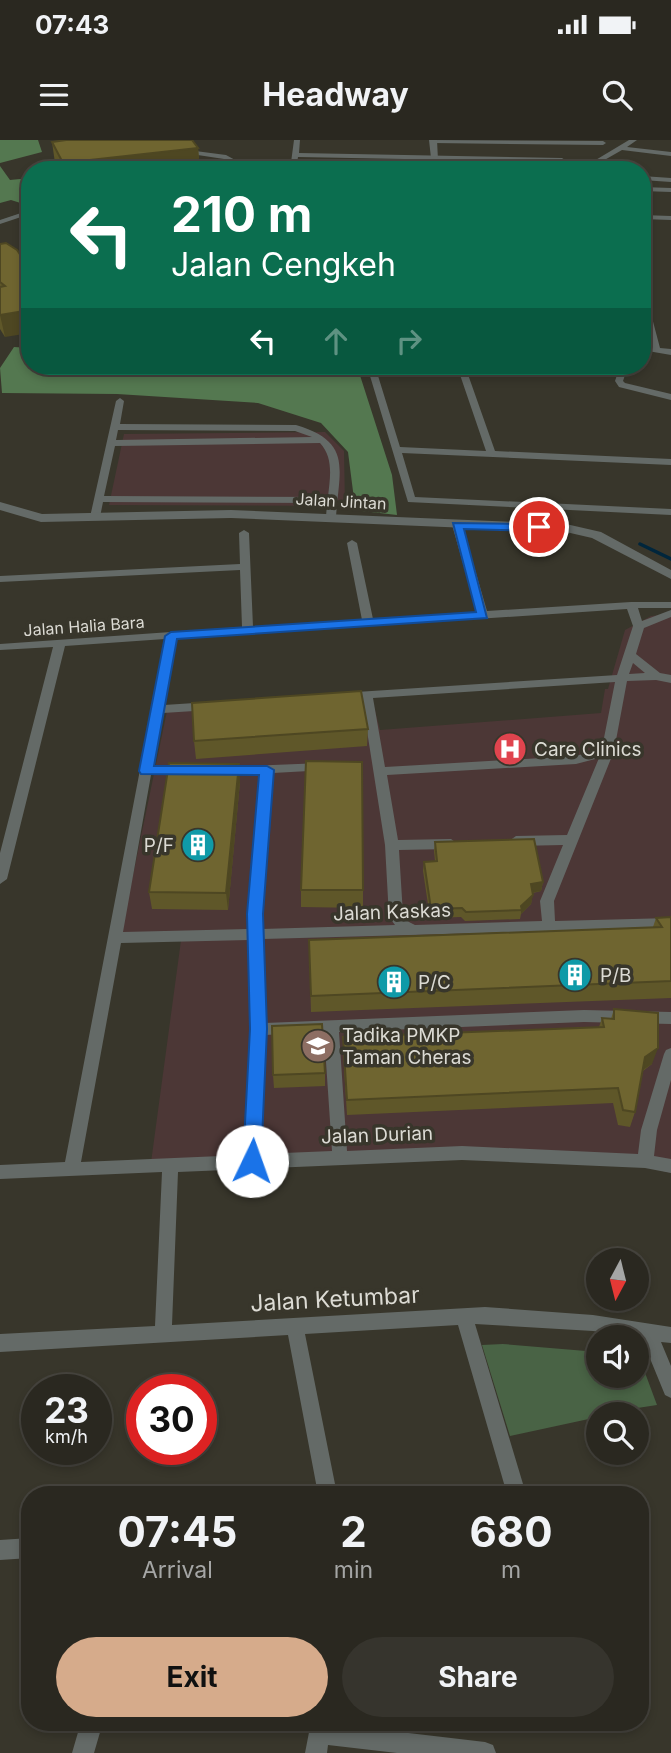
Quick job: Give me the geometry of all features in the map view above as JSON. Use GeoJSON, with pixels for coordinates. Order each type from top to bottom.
{"type":"FeatureCollection","features":[{"type":"Feature","properties":{"kind":"street"},"geometry":{"type":"LineString","coordinates":[[295,161],[297,140]]}},
{"type":"Feature","properties":{"kind":"street"},"geometry":{"type":"LineString","coordinates":[[435,158],[433,140],[603,143]]}},
{"type":"Feature","properties":{"kind":"street"},"geometry":{"type":"LineString","coordinates":[[598,161],[634,140]]}},
{"type":"Feature","properties":{"kind":"street"},"geometry":{"type":"LineString","coordinates":[[622,148],[671,154]]}},
{"type":"Feature","properties":{"kind":"street"},"geometry":{"type":"LineString","coordinates":[[168,152],[182,150],[226,157],[234,161]]}},
{"type":"Feature","properties":{"kind":"street"},"geometry":{"type":"LineString","coordinates":[[296,155],[562,160]]}},
{"type":"Feature","properties":{"kind":"street"},"geometry":{"type":"LineString","coordinates":[[651,179],[671,180]]}},
{"type":"Feature","properties":{"kind":"street"},"geometry":{"type":"LineString","coordinates":[[651,189],[671,190]]}},
{"type":"Feature","properties":{"kind":"street"},"geometry":{"type":"LineString","coordinates":[[0,222],[21,215]]}},
{"type":"Feature","properties":{"kind":"street"},"geometry":{"type":"LineString","coordinates":[[651,217],[671,218]]}},
{"type":"Feature","properties":{"kind":"street"},"geometry":{"type":"LineString","coordinates":[[651,330],[656,349]]}},
{"type":"Feature","properties":{"kind":"street"},"geometry":{"type":"LineString","coordinates":[[651,348],[671,352]]}},
{"type":"Feature","properties":{"kind":"street"},"geometry":{"type":"LineString","coordinates":[[374,375],[408,498],[415,501],[671,512]]}},
{"type":"Feature","properties":{"kind":"street"},"geometry":{"type":"LineString","coordinates":[[464,375],[491,453]]}},
{"type":"Feature","properties":{"kind":"street"},"geometry":{"type":"LineString","coordinates":[[621,375],[619,381],[622,386],[671,397]]}},
{"type":"Feature","properties":{"kind":"street"},"geometry":{"type":"LineString","coordinates":[[95,517],[120,401]]}},
{"type":"Feature","properties":{"kind":"street"},"geometry":{"type":"LineString","coordinates":[[115,427],[296,428],[326,440],[336,453],[331,517]]}},
{"type":"Feature","properties":{"kind":"street"},"geometry":{"type":"LineString","coordinates":[[111,443],[326,440]]}},
{"type":"Feature","properties":{"kind":"street"},"geometry":{"type":"LineString","coordinates":[[396,450],[671,462]]}},
{"type":"Feature","properties":{"kind":"street","name":"Jalan Jintan"},"geometry":{"type":"LineString","coordinates":[[99,499],[332,499]]}},
{"type":"Feature","properties":{"kind":"street","name":"Jalan Jintan"},"geometry":{"type":"LineString","coordinates":[[0,506],[41,518],[195,514],[331,517],[583,531],[671,575]]}},
{"type":"Feature","properties":{"kind":"street"},"geometry":{"type":"LineString","coordinates":[[457,525],[483,615]]}},
{"type":"Feature","properties":{"kind":"street"},"geometry":{"type":"LineString","coordinates":[[244,533],[248,631]]}},
{"type":"Feature","properties":{"kind":"street"},"geometry":{"type":"LineString","coordinates":[[352,543],[368,623]]}},
{"type":"Feature","properties":{"kind":"street"},"geometry":{"type":"LineString","coordinates":[[0,579],[246,567]]}},
{"type":"Feature","properties":{"kind":"street"},"geometry":{"type":"LineString","coordinates":[[549,926],[547,901],[608,751],[622,678],[639,626],[631,605]]}},
{"type":"Feature","properties":{"kind":"street","name":"Jalan Halia Bara"},"geometry":{"type":"LineString","coordinates":[[0,647],[631,605],[671,605]]}},
{"type":"Feature","properties":{"kind":"street"},"geometry":{"type":"LineString","coordinates":[[639,626],[671,613]]}},
{"type":"Feature","properties":{"kind":"street"},"geometry":{"type":"LineString","coordinates":[[72,1169],[171,636]]}},
{"type":"Feature","properties":{"kind":"street"},"geometry":{"type":"LineString","coordinates":[[0,879],[60,643]]}},
{"type":"Feature","properties":{"kind":"street"},"geometry":{"type":"LineString","coordinates":[[630,654],[656,676]]}},
{"type":"Feature","properties":{"kind":"street"},"geometry":{"type":"LineString","coordinates":[[328,697],[656,676],[671,679]]}},
{"type":"Feature","properties":{"kind":"street"},"geometry":{"type":"LineString","coordinates":[[368,695],[376,766],[393,845],[396,917],[404,926],[419,931]]}},
{"type":"Feature","properties":{"kind":"street"},"geometry":{"type":"LineString","coordinates":[[159,709],[224,705]]}},
{"type":"Feature","properties":{"kind":"street"},"geometry":{"type":"LineString","coordinates":[[376,766],[576,760],[608,751]]}},
{"type":"Feature","properties":{"kind":"street"},"geometry":{"type":"LineString","coordinates":[[146,771],[267,770],[342,765]]}},
{"type":"Feature","properties":{"kind":"street"},"geometry":{"type":"LineString","coordinates":[[252,1161],[258,1029],[255,914],[267,770]]}},
{"type":"Feature","properties":{"kind":"street"},"geometry":{"type":"LineString","coordinates":[[502,842],[571,840]]}},
{"type":"Feature","properties":{"kind":"street"},"geometry":{"type":"LineString","coordinates":[[393,845],[461,843]]}},
{"type":"Feature","properties":{"kind":"street"},"geometry":{"type":"LineString","coordinates":[[375,933],[396,917]]}},
{"type":"Feature","properties":{"kind":"street","name":"Jalan Kaskas"},"geometry":{"type":"LineString","coordinates":[[114,938],[671,923]]}},
{"type":"Feature","properties":{"kind":"street"},"geometry":{"type":"LineString","coordinates":[[258,1029],[584,1016],[671,1018]]}},
{"type":"Feature","properties":{"kind":"street"},"geometry":{"type":"LineString","coordinates":[[331,1026],[340,1158]]}},
{"type":"Feature","properties":{"kind":"street"},"geometry":{"type":"LineString","coordinates":[[645,1161],[649,1130],[671,1054]]}},
{"type":"Feature","properties":{"kind":"street","name":"Jalan Durian"},"geometry":{"type":"LineString","coordinates":[[0,1172],[501,1153],[645,1161],[671,1166]]}},
{"type":"Feature","properties":{"kind":"street"},"geometry":{"type":"LineString","coordinates":[[163,1333],[170,1165]]}},
{"type":"Feature","properties":{"kind":"street"},"geometry":{"type":"LineString","coordinates":[[464,1316],[514,1486]]}},
{"type":"Feature","properties":{"kind":"street","name":"Jalan Ketumbar"},"geometry":{"type":"LineString","coordinates":[[0,1343],[464,1316],[607,1325]]}},
{"type":"Feature","properties":{"kind":"street"},"geometry":{"type":"LineString","coordinates":[[295,1325],[325,1486]]}},
{"type":"Feature","properties":{"kind":"street","name":"Jalan Ketumbar"},"geometry":{"type":"LineString","coordinates":[[649,1331],[671,1335]]}},
{"type":"Feature","properties":{"kind":"street"},"geometry":{"type":"LineString","coordinates":[[649,1334],[671,1390]]}},
{"type":"Feature","properties":{"kind":"street"},"geometry":{"type":"LineString","coordinates":[[0,1550],[21,1549]]}},
{"type":"Feature","properties":{"kind":"street"},"geometry":{"type":"LineString","coordinates":[[83,1753],[89,1731]]}},
{"type":"Feature","properties":{"kind":"street"},"geometry":{"type":"LineString","coordinates":[[319,1736],[485,1753]]}},
{"type":"Feature","properties":{"kind":"shaded area"},"geometry":{"type":"Polygon","coordinates":[[[325,432],[344,451],[345,506],[109,505],[124,434],[325,432]]]}},
{"type":"Feature","properties":{"kind":"shaded area"},"geometry":{"type":"Polygon","coordinates":[[[671,614],[671,1173],[645,1167],[459,1158],[150,1170],[182,933],[121,933],[167,711],[372,699],[380,730],[601,713],[605,689],[608,689],[625,630],[651,616],[671,614]]]}},
{"type":"Feature","properties":{"kind":"green space"},"geometry":{"type":"Polygon","coordinates":[[[0,140],[38,140],[42,152],[0,163],[0,140]]]}},
{"type":"Feature","properties":{"kind":"green space"},"geometry":{"type":"Polygon","coordinates":[[[0,166],[10,180],[21,179],[21,203],[11,200],[0,203],[0,166]]]}},
{"type":"Feature","properties":{"kind":"green space"},"geometry":{"type":"Polygon","coordinates":[[[14,347],[21,347],[21,375],[360,375],[392,475],[397,515],[362,511],[354,499],[348,452],[321,423],[258,403],[117,394],[2,393],[0,368],[14,347]]]}},
{"type":"Feature","properties":{"kind":"green space"},"geometry":{"type":"Polygon","coordinates":[[[503,1344],[586,1351],[586,1388],[649,1388],[649,1384],[657,1405],[649,1406],[649,1402],[586,1402],[586,1420],[510,1436],[482,1345],[503,1344]]]}},
{"type":"Feature","properties":{"kind":"building"},"geometry":{"type":"Polygon","coordinates":[[[192,140],[198,148],[62,161],[52,142],[192,140]]]}},
{"type":"Feature","properties":{"kind":"building"},"geometry":{"type":"Polygon","coordinates":[[[6,243],[21,256],[21,312],[0,315],[0,287],[5,286],[0,282],[0,244],[6,243]]]}},
{"type":"Feature","properties":{"kind":"building"},"geometry":{"type":"Polygon","coordinates":[[[361,691],[368,729],[194,741],[192,703],[361,691]]]}},
{"type":"Feature","properties":{"kind":"building"},"geometry":{"type":"Polygon","coordinates":[[[306,761],[362,762],[363,890],[301,890],[306,761]]]}},
{"type":"Feature","properties":{"kind":"building","name":"P/F"},"geometry":{"type":"Polygon","coordinates":[[[169,763],[239,764],[226,893],[149,892],[169,763]]]}},
{"type":"Feature","properties":{"kind":"building"},"geometry":{"type":"Polygon","coordinates":[[[534,839],[543,882],[531,884],[533,895],[521,906],[522,910],[466,912],[462,908],[431,909],[424,862],[437,861],[435,842],[534,839]]]}},
{"type":"Feature","properties":{"kind":"building"},"geometry":{"type":"Polygon","coordinates":[[[671,917],[671,981],[311,996],[309,940],[662,927],[656,918],[671,917]]]}},
{"type":"Feature","properties":{"kind":"building"},"geometry":{"type":"Polygon","coordinates":[[[614,1009],[658,1013],[658,1048],[645,1057],[635,1112],[623,1110],[618,1088],[347,1100],[343,1037],[604,1027],[602,1018],[614,1019],[614,1009]]]}},
{"type":"Feature","properties":{"kind":"building"},"geometry":{"type":"Polygon","coordinates":[[[322,1024],[325,1073],[273,1075],[272,1026],[322,1024]]]}},
{"type":"Feature","properties":{"kind":"waterway"},"geometry":{"type":"LineString","coordinates":[[640,544],[671,559]]}},
{"type":"Feature","properties":{"kind":"place","name":"Care Clinics"},"geometry":{"type":"Point","coordinates":[510,749]}},
{"type":"Feature","properties":{"kind":"place","name":"P/F"},"geometry":{"type":"Point","coordinates":[198,845]}},
{"type":"Feature","properties":{"kind":"place","name":"P/B"},"geometry":{"type":"Point","coordinates":[575,975]}},
{"type":"Feature","properties":{"kind":"place","name":"P/C"},"geometry":{"type":"Point","coordinates":[394,982]}},
{"type":"Feature","properties":{"kind":"place","name":"Tadika PMKP Taman Cheras"},"geometry":{"type":"Point","coordinates":[318,1046]}},
{"type":"Feature","properties":{"kind":"route"},"geometry":{"type":"LineString","coordinates":[[252,1161],[258,1029],[255,914],[267,770],[146,771],[171,636],[483,615],[457,525],[539,527]]}}]}
